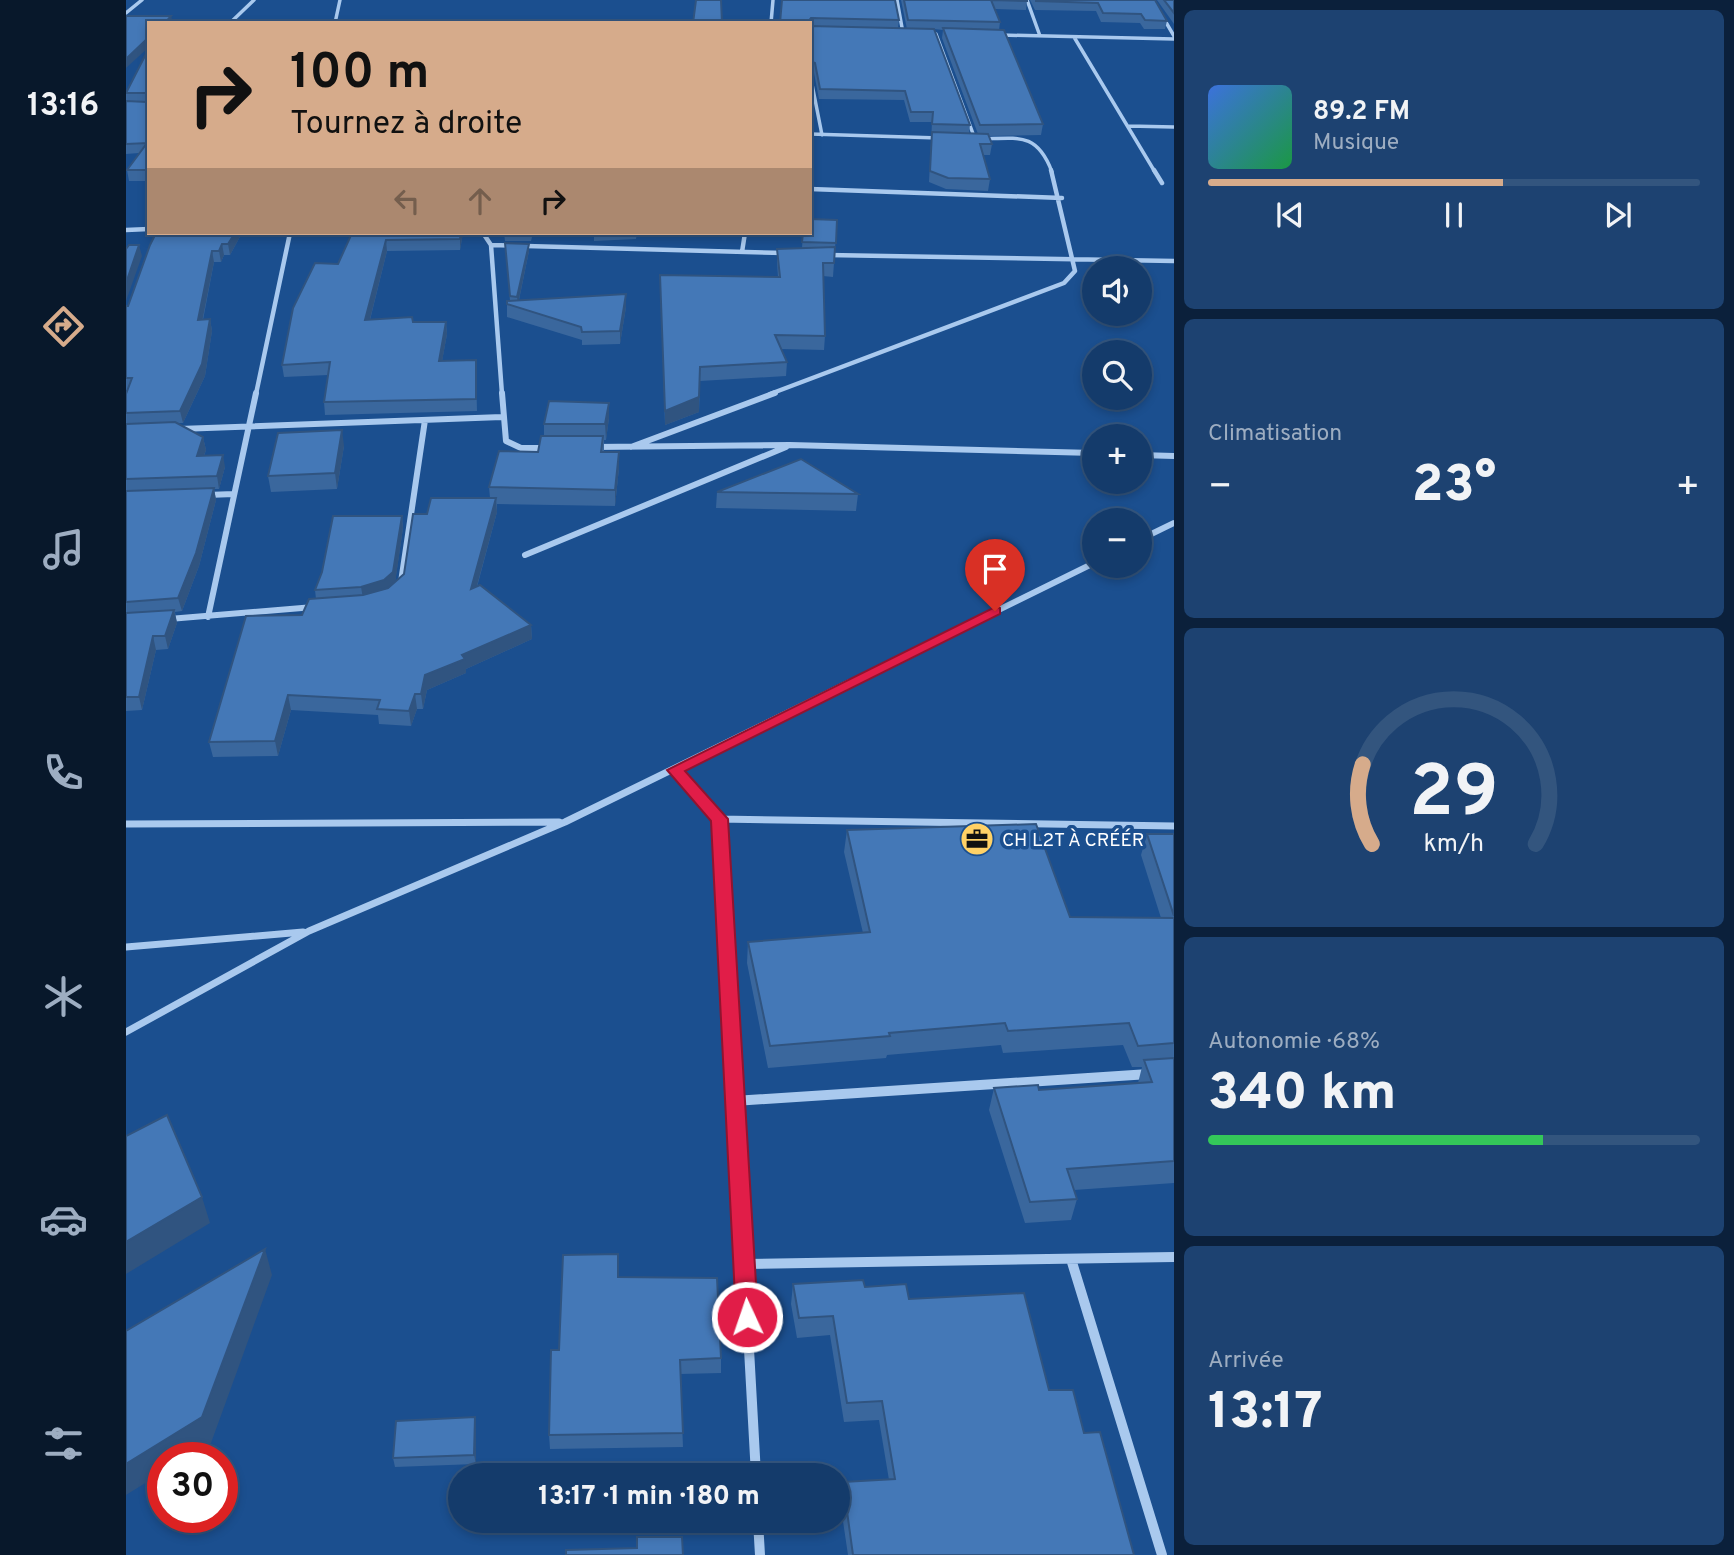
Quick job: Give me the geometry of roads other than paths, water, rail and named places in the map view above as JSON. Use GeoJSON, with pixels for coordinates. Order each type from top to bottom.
{"type":"FeatureCollection","features":[{"type":"Feature","properties":{"kind":"street"},"geometry":{"type":"LineString","coordinates":[[126,13],[142,0]]}},
{"type":"Feature","properties":{"kind":"street"},"geometry":{"type":"LineString","coordinates":[[232,21],[254,0]]}},
{"type":"Feature","properties":{"kind":"street"},"geometry":{"type":"LineString","coordinates":[[335,21],[340,0]]}},
{"type":"Feature","properties":{"kind":"street"},"geometry":{"type":"LineString","coordinates":[[771,21],[773,0]]}},
{"type":"Feature","properties":{"kind":"street"},"geometry":{"type":"LineString","coordinates":[[897,0],[903,33]]}},
{"type":"Feature","properties":{"kind":"street"},"geometry":{"type":"LineString","coordinates":[[1027,0],[1040,36]]}},
{"type":"Feature","properties":{"kind":"street"},"geometry":{"type":"LineString","coordinates":[[988,35],[1174,38],[1153,0]]}},
{"type":"Feature","properties":{"kind":"street"},"geometry":{"type":"LineString","coordinates":[[890,33],[914,33]]}},
{"type":"Feature","properties":{"kind":"street"},"geometry":{"type":"LineString","coordinates":[[925,33],[949,34]]}},
{"type":"Feature","properties":{"kind":"street"},"geometry":{"type":"LineString","coordinates":[[936,34],[975,139]]}},
{"type":"Feature","properties":{"kind":"street"},"geometry":{"type":"LineString","coordinates":[[1074,37],[1162,183]]}},
{"type":"Feature","properties":{"kind":"street"},"geometry":{"type":"LineString","coordinates":[[812,84],[822,135]]}},
{"type":"Feature","properties":{"kind":"street"},"geometry":{"type":"LineString","coordinates":[[1128,126],[1174,127]]}},
{"type":"Feature","properties":{"kind":"street"},"geometry":{"type":"LineString","coordinates":[[812,134],[947,138]]}},
{"type":"Feature","properties":{"kind":"street"},"geometry":{"type":"LineString","coordinates":[[631,447],[1064,283],[1075,271],[1062,198],[1040,148],[1034,142],[961,138]]}},
{"type":"Feature","properties":{"kind":"street"},"geometry":{"type":"LineString","coordinates":[[812,189],[1062,198]]}},
{"type":"Feature","properties":{"kind":"street"},"geometry":{"type":"LineString","coordinates":[[126,230],[147,229]]}},
{"type":"Feature","properties":{"kind":"street"},"geometry":{"type":"LineString","coordinates":[[208,617],[290,235]]}},
{"type":"Feature","properties":{"kind":"street"},"geometry":{"type":"LineString","coordinates":[[484,235],[491,245],[502,417],[506,440],[511,446],[549,448]]}},
{"type":"Feature","properties":{"kind":"street"},"geometry":{"type":"LineString","coordinates":[[742,252],[745,235]]}},
{"type":"Feature","properties":{"kind":"street"},"geometry":{"type":"LineString","coordinates":[[491,245],[797,254]]}},
{"type":"Feature","properties":{"kind":"street"},"geometry":{"type":"LineString","coordinates":[[825,255],[1072,262],[1174,261]]}},
{"type":"Feature","properties":{"kind":"street"},"geometry":{"type":"LineString","coordinates":[[167,430],[502,417]]}},
{"type":"Feature","properties":{"kind":"street"},"geometry":{"type":"LineString","coordinates":[[394,592],[400,587],[425,420]]}},
{"type":"Feature","properties":{"kind":"street"},"geometry":{"type":"LineString","coordinates":[[525,555],[790,445]]}},
{"type":"Feature","properties":{"kind":"street"},"geometry":{"type":"LineString","coordinates":[[590,447],[790,445],[1082,453]]}},
{"type":"Feature","properties":{"kind":"street"},"geometry":{"type":"LineString","coordinates":[[1152,455],[1174,456]]}},
{"type":"Feature","properties":{"kind":"street"},"geometry":{"type":"LineString","coordinates":[[194,496],[234,494]]}},
{"type":"Feature","properties":{"kind":"street"},"geometry":{"type":"LineString","coordinates":[[1152,534],[1174,523]]}},
{"type":"Feature","properties":{"kind":"street"},"geometry":{"type":"LineString","coordinates":[[126,1032],[309,931],[565,822],[1082,569]]}},
{"type":"Feature","properties":{"kind":"street"},"geometry":{"type":"LineString","coordinates":[[153,620],[328,607]]}},
{"type":"Feature","properties":{"kind":"street"},"geometry":{"type":"LineString","coordinates":[[675,770],[719,819],[755,1463]]}},
{"type":"Feature","properties":{"kind":"street"},"geometry":{"type":"LineString","coordinates":[[719,819],[1174,826]]}},
{"type":"Feature","properties":{"kind":"street"},"geometry":{"type":"LineString","coordinates":[[126,824],[565,822]]}},
{"type":"Feature","properties":{"kind":"street"},"geometry":{"type":"LineString","coordinates":[[126,947],[309,931]]}},
{"type":"Feature","properties":{"kind":"street"},"geometry":{"type":"LineString","coordinates":[[734,1101],[1160,1073]]}},
{"type":"Feature","properties":{"kind":"street"},"geometry":{"type":"LineString","coordinates":[[744,1264],[1174,1257]]}},
{"type":"Feature","properties":{"kind":"street"},"geometry":{"type":"LineString","coordinates":[[1072,1259],[1162,1555]]}},
{"type":"Feature","properties":{"kind":"street"},"geometry":{"type":"LineString","coordinates":[[759,1533],[760,1555]]}},
{"type":"Feature","properties":{"kind":"place","name":"CH L2T À CRÉÉR"},"geometry":{"type":"Point","coordinates":[977,839]}}]}
